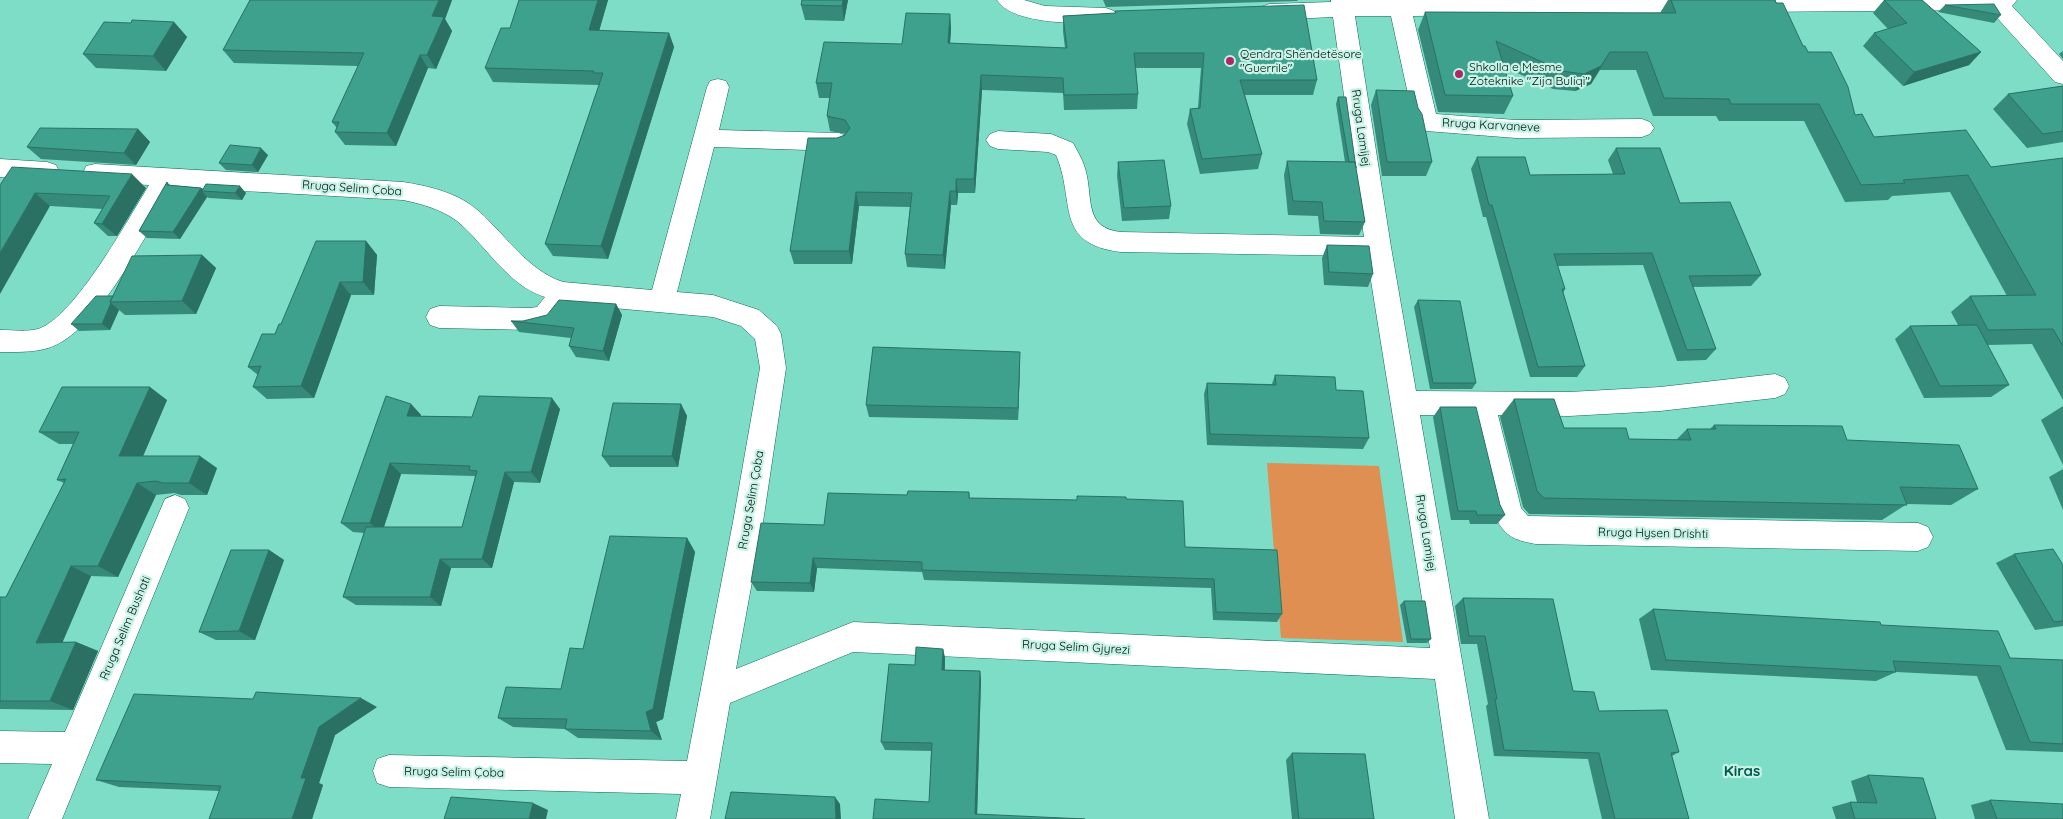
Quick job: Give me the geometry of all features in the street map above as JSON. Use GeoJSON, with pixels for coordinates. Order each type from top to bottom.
{"type":"FeatureCollection","features":[{"type":"Feature","properties":{"kind":"street"},"geometry":{"type":"LineString","coordinates":[[1008,0],[1012,4],[1045,14],[1086,17],[1122,16]]}},
{"type":"Feature","properties":{"kind":"street"},"geometry":{"type":"LineString","coordinates":[[1244,13],[1342,4],[1400,8],[1538,3],[2001,1],[2063,76]]}},
{"type":"Feature","properties":{"kind":"street","name":"Rruga Lamijej"},"geometry":{"type":"LineString","coordinates":[[1342,4],[1378,247],[1472,819]]}},
{"type":"Feature","properties":{"kind":"street","name":"Rruga Karvaneve"},"geometry":{"type":"LineString","coordinates":[[1400,8],[1426,122],[1516,128],[1642,128]]}},
{"type":"Feature","properties":{"kind":"street"},"geometry":{"type":"LineString","coordinates":[[662,301],[718,87]]}},
{"type":"Feature","properties":{"kind":"street"},"geometry":{"type":"LineString","coordinates":[[704,138],[839,142]]}},
{"type":"Feature","properties":{"kind":"street"},"geometry":{"type":"LineString","coordinates":[[998,140],[1051,143],[1065,149],[1074,169],[1078,203],[1084,221],[1092,234],[1105,240],[1121,242],[1378,247]]}},
{"type":"Feature","properties":{"kind":"street","name":"Rruga Selim Çoba"},"geometry":{"type":"LineString","coordinates":[[0,168],[403,191],[433,197],[465,214],[518,266],[542,286],[563,293],[713,306],[750,318],[768,334],[773,368],[748,522],[699,778],[693,819]]}},
{"type":"Feature","properties":{"kind":"street"},"geometry":{"type":"LineString","coordinates":[[0,341],[22,341],[49,337],[72,320],[96,292],[167,177]]}},
{"type":"Feature","properties":{"kind":"street"},"geometry":{"type":"LineString","coordinates":[[439,317],[530,319],[545,316],[563,293]]}},
{"type":"Feature","properties":{"kind":"street"},"geometry":{"type":"LineString","coordinates":[[1404,403],[1569,404],[1660,399],[1775,386]]}},
{"type":"Feature","properties":{"kind":"street","name":"Rruga Hysen Drishti"},"geometry":{"type":"LineString","coordinates":[[1482,404],[1508,514],[1520,528],[1536,531],[1918,537]]}},
{"type":"Feature","properties":{"kind":"street","name":"Rruga Selim Bushati"},"geometry":{"type":"LineString","coordinates":[[45,819],[175,508]]}},
{"type":"Feature","properties":{"kind":"street","name":"Rruga Selim Gjyrezi"},"geometry":{"type":"LineString","coordinates":[[716,693],[853,637],[1448,664]]}},
{"type":"Feature","properties":{"kind":"street"},"geometry":{"type":"LineString","coordinates":[[0,747],[75,748]]}},
{"type":"Feature","properties":{"kind":"street","name":"Rruga Selim Çoba"},"geometry":{"type":"LineString","coordinates":[[389,771],[699,778]]}},
{"type":"Feature","properties":{"kind":"shaded area"},"geometry":{"type":"Polygon","coordinates":[[[1267,463],[1379,466],[1403,642],[1281,638],[1267,463]]]}},
{"type":"Feature","properties":{"kind":"building"},"geometry":{"type":"Polygon","coordinates":[[[250,0],[439,0],[432,16],[444,17],[427,55],[420,55],[387,133],[335,132],[339,122],[332,122],[364,53],[223,50],[250,0]]]}},
{"type":"Feature","properties":{"kind":"building"},"geometry":{"type":"Polygon","coordinates":[[[519,0],[598,0],[589,30],[669,33],[601,246],[545,244],[603,73],[593,73],[594,71],[485,68],[501,28],[510,28],[519,0]]]}},
{"type":"Feature","properties":{"kind":"building"},"geometry":{"type":"Polygon","coordinates":[[[802,0],[843,0],[842,6],[801,5],[802,0]]]}},
{"type":"Feature","properties":{"kind":"building"},"geometry":{"type":"Polygon","coordinates":[[[1671,0],[1775,0],[1776,3],[1783,3],[1803,46],[1805,46],[1808,52],[1831,52],[1848,87],[1855,115],[1862,114],[1874,137],[1966,130],[1991,167],[2063,158],[2063,346],[2053,329],[1988,330],[1970,296],[2036,295],[1968,175],[1903,180],[1905,183],[1861,185],[1819,104],[1731,104],[1729,99],[1664,98],[1647,52],[1610,52],[1601,66],[1584,74],[1562,71],[1496,41],[1513,96],[1445,95],[1425,12],[1676,13],[1671,0]]]}},
{"type":"Feature","properties":{"kind":"building"},"geometry":{"type":"Polygon","coordinates":[[[1884,0],[1922,0],[1981,52],[1914,72],[1874,33],[1907,23],[1884,0]]]}},
{"type":"Feature","properties":{"kind":"building"},"geometry":{"type":"Polygon","coordinates":[[[1994,4],[2001,15],[1945,5],[1994,4]]]}},
{"type":"Feature","properties":{"kind":"building"},"geometry":{"type":"Polygon","coordinates":[[[1304,5],[1317,80],[1240,80],[1262,154],[1202,159],[1190,109],[1200,108],[1204,53],[1134,53],[1138,94],[1064,95],[1063,78],[981,75],[974,179],[956,179],[956,191],[950,191],[943,255],[905,254],[912,193],[856,192],[849,251],[790,251],[808,138],[837,138],[845,135],[850,128],[845,120],[827,116],[832,83],[816,83],[824,42],[902,44],[906,13],[950,14],[948,43],[1067,48],[1063,16],[1116,13],[1115,11],[1304,5]]]}},
{"type":"Feature","properties":{"kind":"building"},"geometry":{"type":"Polygon","coordinates":[[[132,20],[174,22],[153,56],[83,54],[104,22],[131,23],[132,20]]]}},
{"type":"Feature","properties":{"kind":"building"},"geometry":{"type":"Polygon","coordinates":[[[2063,86],[2063,131],[2043,134],[2008,94],[2063,86]]]}},
{"type":"Feature","properties":{"kind":"building"},"geometry":{"type":"Polygon","coordinates":[[[1376,90],[1414,91],[1418,108],[1422,114],[1432,162],[1387,162],[1376,90]]]}},
{"type":"Feature","properties":{"kind":"building"},"geometry":{"type":"Polygon","coordinates":[[[1338,97],[1346,97],[1356,168],[1355,162],[1349,162],[1338,97]]]}},
{"type":"Feature","properties":{"kind":"building"},"geometry":{"type":"Polygon","coordinates":[[[40,128],[138,129],[124,153],[27,147],[40,128]]]}},
{"type":"Feature","properties":{"kind":"building"},"geometry":{"type":"Polygon","coordinates":[[[230,145],[261,148],[252,165],[219,163],[230,145]]]}},
{"type":"Feature","properties":{"kind":"building"},"geometry":{"type":"Polygon","coordinates":[[[1616,148],[1660,148],[1680,203],[1730,202],[1761,275],[1689,276],[1716,349],[1687,350],[1652,253],[1554,254],[1565,289],[1562,289],[1585,366],[1538,367],[1492,205],[1489,205],[1477,157],[1525,157],[1530,175],[1625,174],[1616,148]]]}},
{"type":"Feature","properties":{"kind":"building"},"geometry":{"type":"Polygon","coordinates":[[[1164,160],[1171,206],[1124,208],[1118,162],[1164,160]]]}},
{"type":"Feature","properties":{"kind":"building"},"geometry":{"type":"Polygon","coordinates":[[[1287,161],[1355,162],[1365,222],[1324,221],[1322,202],[1293,201],[1287,161]]]}},
{"type":"Feature","properties":{"kind":"building"},"geometry":{"type":"Polygon","coordinates":[[[12,167],[132,174],[102,224],[94,223],[110,196],[35,193],[0,253],[0,185],[12,167]]]}},
{"type":"Feature","properties":{"kind":"building"},"geometry":{"type":"Polygon","coordinates":[[[167,182],[167,185],[201,188],[173,232],[139,231],[167,182]]]}},
{"type":"Feature","properties":{"kind":"building"},"geometry":{"type":"Polygon","coordinates":[[[206,184],[240,186],[235,193],[202,191],[206,184]]]}},
{"type":"Feature","properties":{"kind":"building"},"geometry":{"type":"Polygon","coordinates":[[[316,241],[366,241],[363,282],[340,282],[301,386],[253,387],[261,366],[248,367],[262,334],[275,334],[279,324],[281,324],[316,241]]]}},
{"type":"Feature","properties":{"kind":"building"},"geometry":{"type":"Polygon","coordinates":[[[1327,245],[1369,246],[1373,274],[1329,272],[1327,245]]]}},
{"type":"Feature","properties":{"kind":"building"},"geometry":{"type":"Polygon","coordinates":[[[202,255],[182,301],[110,302],[132,256],[202,255]]]}},
{"type":"Feature","properties":{"kind":"building"},"geometry":{"type":"Polygon","coordinates":[[[96,296],[113,296],[102,324],[71,324],[96,296]]]}},
{"type":"Feature","properties":{"kind":"building"},"geometry":{"type":"Polygon","coordinates":[[[559,300],[616,304],[603,351],[569,346],[574,328],[511,321],[523,321],[547,315],[559,300]]]}},
{"type":"Feature","properties":{"kind":"building"},"geometry":{"type":"Polygon","coordinates":[[[1418,300],[1460,301],[1476,383],[1433,383],[1418,300]]]}},
{"type":"Feature","properties":{"kind":"building"},"geometry":{"type":"Polygon","coordinates":[[[1977,325],[2009,385],[1940,386],[1910,326],[1977,325]]]}},
{"type":"Feature","properties":{"kind":"building"},"geometry":{"type":"Polygon","coordinates":[[[873,347],[1020,352],[1018,408],[866,405],[873,347]]]}},
{"type":"Feature","properties":{"kind":"building"},"geometry":{"type":"Polygon","coordinates":[[[1275,375],[1335,377],[1336,390],[1363,391],[1369,438],[1210,434],[1207,383],[1276,385],[1275,375]]]}},
{"type":"Feature","properties":{"kind":"building"},"geometry":{"type":"Polygon","coordinates":[[[62,387],[150,387],[119,456],[200,456],[189,483],[163,483],[156,481],[137,483],[98,566],[71,566],[36,643],[76,642],[50,701],[0,701],[0,597],[6,597],[66,479],[57,480],[79,432],[39,432],[62,387]]]}},
{"type":"Feature","properties":{"kind":"building"},"geometry":{"type":"Polygon","coordinates":[[[386,396],[411,404],[407,416],[472,417],[479,396],[552,398],[531,472],[505,472],[482,559],[440,559],[430,597],[343,597],[366,527],[462,527],[477,471],[469,470],[470,466],[390,463],[370,523],[341,523],[386,396]]]}},
{"type":"Feature","properties":{"kind":"building"},"geometry":{"type":"Polygon","coordinates":[[[1514,399],[1554,399],[1564,428],[1626,428],[1629,439],[1691,440],[1687,429],[1716,429],[1714,425],[1842,426],[1847,440],[1959,445],[1978,489],[1900,487],[1907,505],[1544,498],[1537,491],[1514,399]]]}},
{"type":"Feature","properties":{"kind":"building"},"geometry":{"type":"Polygon","coordinates":[[[613,403],[681,404],[672,456],[602,456],[613,403]]]}},
{"type":"Feature","properties":{"kind":"building"},"geometry":{"type":"Polygon","coordinates":[[[1440,407],[1476,407],[1500,505],[1505,515],[1477,515],[1476,511],[1458,511],[1440,407]]]}},
{"type":"Feature","properties":{"kind":"building"},"geometry":{"type":"Polygon","coordinates":[[[908,491],[969,492],[969,498],[1077,500],[1077,496],[1183,501],[1185,547],[1277,550],[1282,614],[1216,612],[1214,579],[922,570],[922,562],[813,558],[810,583],[751,582],[761,523],[824,525],[828,493],[907,495],[908,491]]]}},
{"type":"Feature","properties":{"kind":"building"},"geometry":{"type":"Polygon","coordinates":[[[610,536],[687,538],[653,709],[646,712],[651,731],[565,729],[567,719],[498,718],[506,687],[561,689],[570,648],[583,649],[610,536]]]}},
{"type":"Feature","properties":{"kind":"building"},"geometry":{"type":"Polygon","coordinates":[[[2053,549],[2063,565],[2063,621],[2054,622],[2014,554],[2053,549]]]}},
{"type":"Feature","properties":{"kind":"building"},"geometry":{"type":"Polygon","coordinates":[[[231,550],[269,550],[239,631],[199,632],[231,550]]]}},
{"type":"Feature","properties":{"kind":"building"},"geometry":{"type":"Polygon","coordinates":[[[1463,598],[1553,599],[1573,691],[1594,692],[1599,711],[1667,710],[1679,752],[1671,753],[1689,819],[1615,819],[1599,753],[1504,750],[1485,636],[1469,636],[1463,598]]]}},
{"type":"Feature","properties":{"kind":"building"},"geometry":{"type":"Polygon","coordinates":[[[1404,601],[1425,601],[1431,639],[1411,639],[1404,601]]]}},
{"type":"Feature","properties":{"kind":"building"},"geometry":{"type":"Polygon","coordinates":[[[1653,609],[1998,631],[2010,658],[2063,660],[2063,744],[2030,742],[2000,666],[1893,661],[1896,672],[1666,660],[1653,609]]]}},
{"type":"Feature","properties":{"kind":"building"},"geometry":{"type":"Polygon","coordinates":[[[916,647],[943,649],[942,670],[980,671],[975,814],[1085,819],[873,819],[875,799],[929,802],[932,743],[881,742],[889,664],[915,665],[916,647]]]}},
{"type":"Feature","properties":{"kind":"building"},"geometry":{"type":"Polygon","coordinates":[[[256,692],[361,698],[319,727],[301,778],[306,778],[292,819],[209,819],[221,786],[96,780],[134,694],[253,699],[256,692]]]}},
{"type":"Feature","properties":{"kind":"building"},"geometry":{"type":"Polygon","coordinates":[[[1292,753],[1365,754],[1374,819],[1299,819],[1292,753]]]}},
{"type":"Feature","properties":{"kind":"building"},"geometry":{"type":"Polygon","coordinates":[[[1868,775],[1923,778],[1936,819],[1855,819],[1850,802],[1877,803],[1868,775]]]}},
{"type":"Feature","properties":{"kind":"building"},"geometry":{"type":"Polygon","coordinates":[[[731,792],[835,797],[836,819],[725,819],[731,792]]]}},
{"type":"Feature","properties":{"kind":"building"},"geometry":{"type":"Polygon","coordinates":[[[451,797],[533,803],[529,819],[444,819],[451,797]]]}},
{"type":"Feature","properties":{"kind":"building"},"geometry":{"type":"Polygon","coordinates":[[[1990,800],[2063,804],[2063,819],[1997,819],[1990,800]]]}},
{"type":"Feature","properties":{"kind":"place","name":"Qendra Shëndetësore \"Guerrile\""},"geometry":{"type":"Point","coordinates":[1230,61]}},
{"type":"Feature","properties":{"kind":"place","name":"Shkolla e Mesme Zoteknike \"Zija Buliqi\""},"geometry":{"type":"Point","coordinates":[1459,74]}},
{"type":"Feature","properties":{"kind":"district","name":"Kiras"},"geometry":{"type":"Point","coordinates":[1742,771]}}]}
